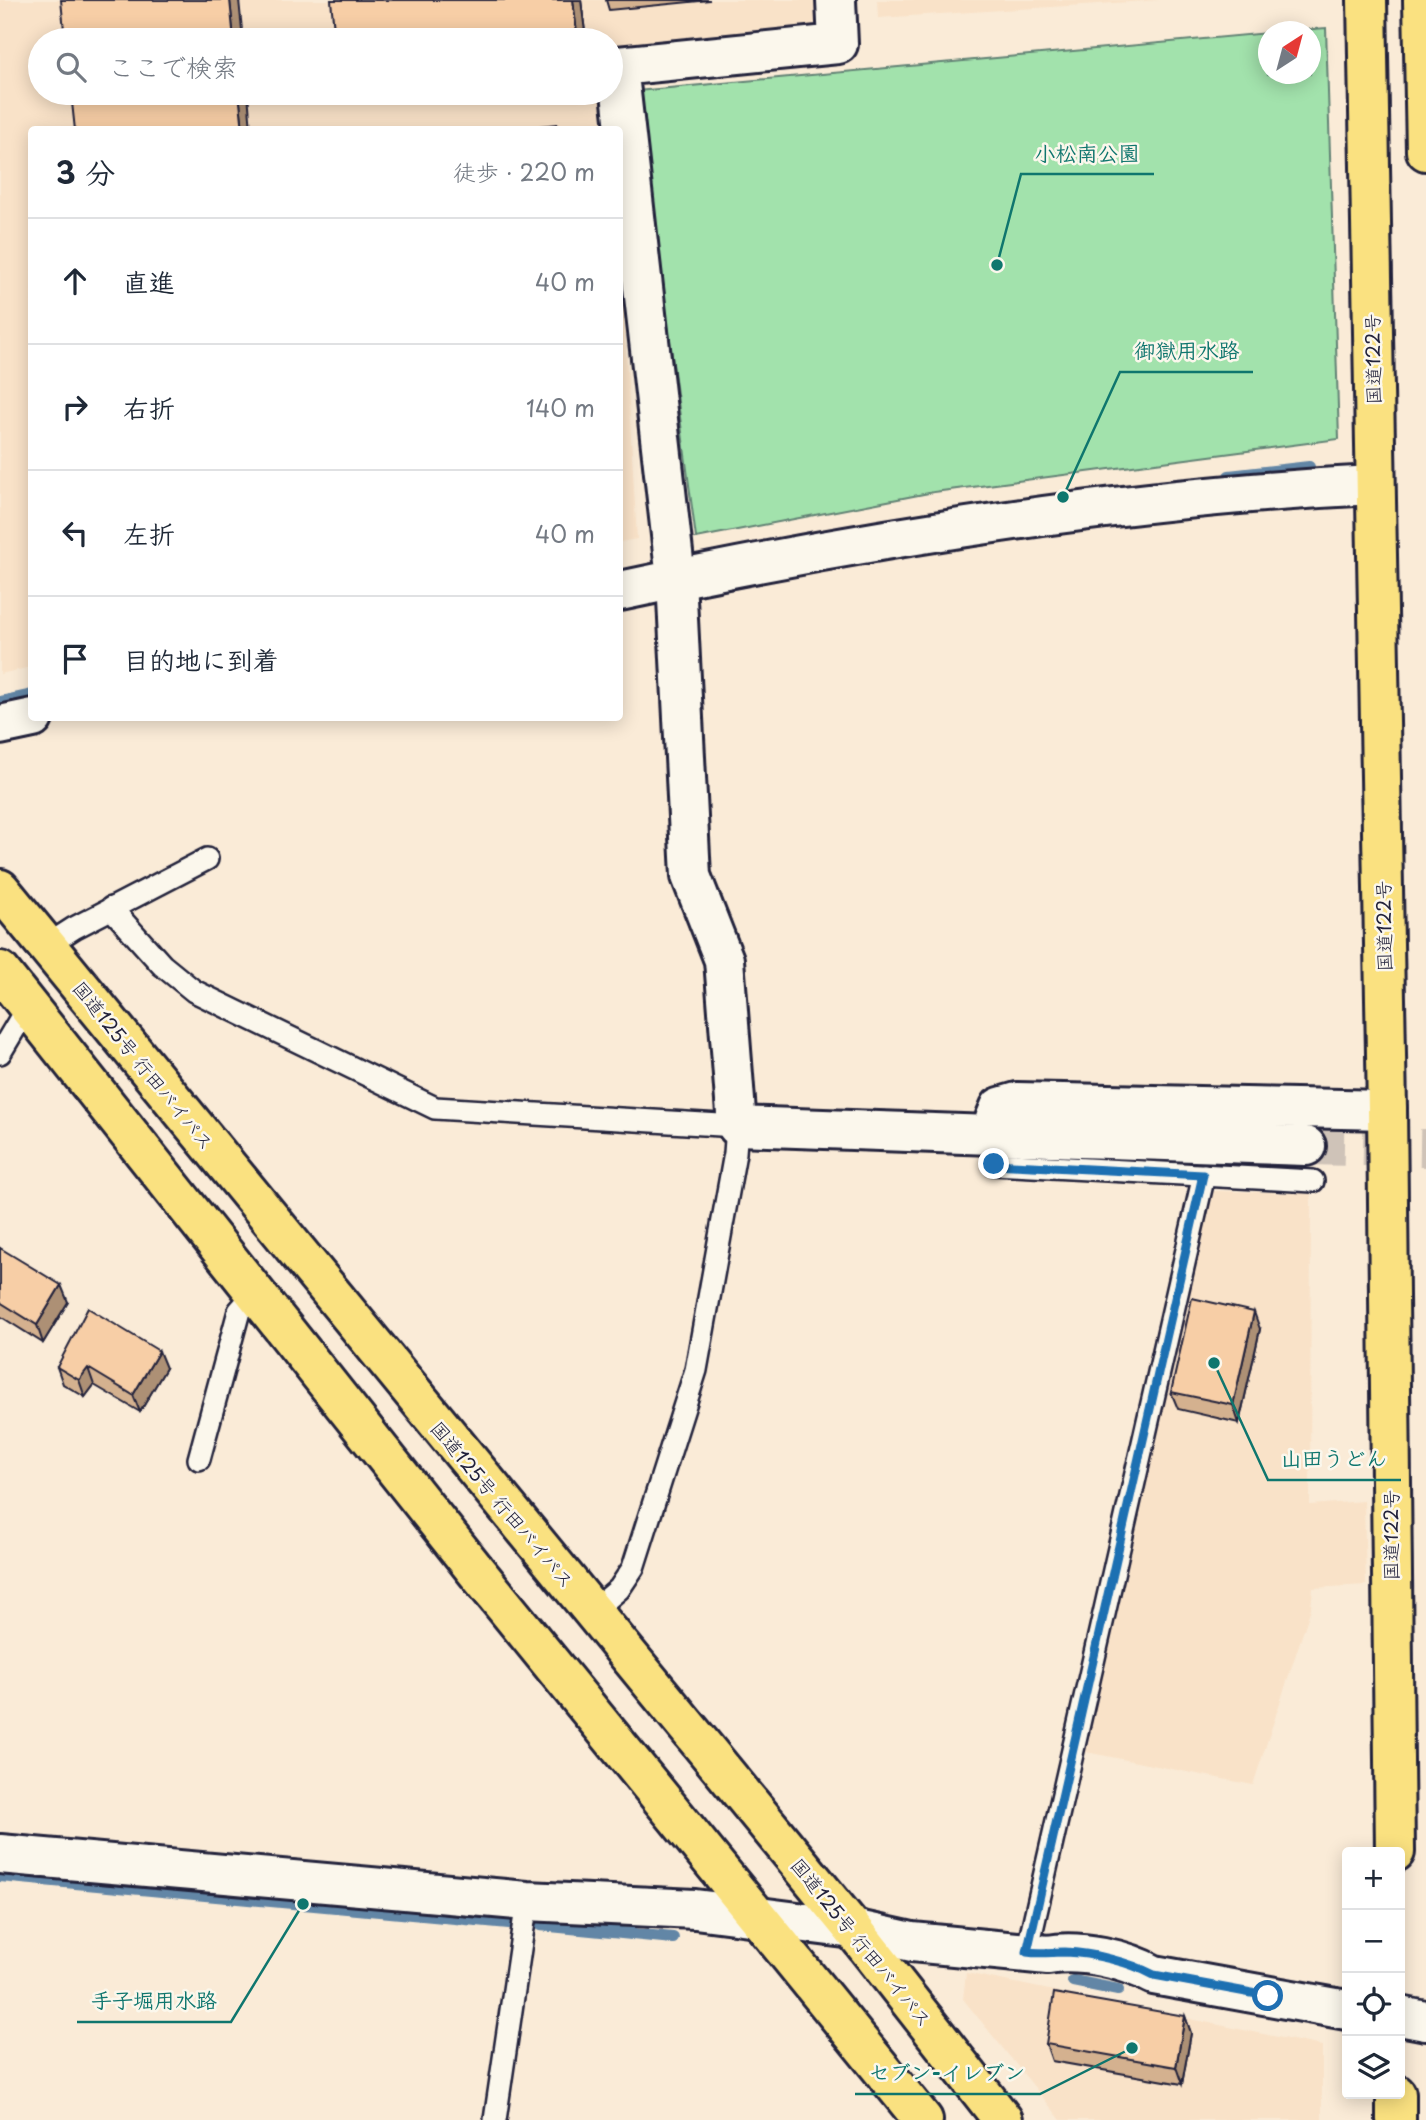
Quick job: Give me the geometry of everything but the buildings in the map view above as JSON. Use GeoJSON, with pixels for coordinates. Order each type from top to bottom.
{"type":"FeatureCollection","features":[{"type":"Feature","properties":{"kind":"highway","name":"国道122号"},"geometry":{"type":"LineString","coordinates":[[1367,0],[1387,1110],[1395,1847]]}},
{"type":"Feature","properties":{"kind":"highway"},"geometry":{"type":"LineString","coordinates":[[1423,0],[1426,151]]}},
{"type":"Feature","properties":{"kind":"highway","name":"国道125号 行田バイパス"},"geometry":{"type":"LineString","coordinates":[[0,890],[853,1929],[1003,2120]]}},
{"type":"Feature","properties":{"kind":"highway"},"geometry":{"type":"LineString","coordinates":[[0,971],[545,1657],[923,2120]]}},
{"type":"Feature","properties":{"kind":"highway"},"geometry":{"type":"LineString","coordinates":[[1396,2099],[1396,2120]]}},
{"type":"Feature","properties":{"kind":"street"},"geometry":{"type":"LineString","coordinates":[[623,66],[838,44],[836,0]]}},
{"type":"Feature","properties":{"kind":"street"},"geometry":{"type":"LineString","coordinates":[[622,105],[676,579],[691,876],[724,960],[737,1126],[995,1136],[1309,1163]]}},
{"type":"Feature","properties":{"kind":"street"},"geometry":{"type":"LineString","coordinates":[[623,590],[940,531],[1180,499],[1374,485]]}},
{"type":"Feature","properties":{"kind":"street"},"geometry":{"type":"LineString","coordinates":[[0,724],[28,719]]}},
{"type":"Feature","properties":{"kind":"street"},"geometry":{"type":"LineString","coordinates":[[995,1136],[995,1119],[1000,1107],[1017,1102],[1387,1110]]}},
{"type":"Feature","properties":{"kind":"street"},"geometry":{"type":"LineString","coordinates":[[0,1854],[527,1901],[758,1915],[853,1929],[912,1942],[1048,1955],[1064,1952],[1140,1967],[1154,1975],[1342,2009]]}},
{"type":"Feature","properties":{"kind":"street"},"geometry":{"type":"LineString","coordinates":[[1405,2018],[1426,2021]]}},
{"type":"Feature","properties":{"kind":"lane"},"geometry":{"type":"LineString","coordinates":[[46,946],[111,908],[207,859]]}},
{"type":"Feature","properties":{"kind":"lane"},"geometry":{"type":"LineString","coordinates":[[111,908],[162,965],[194,991],[435,1108],[737,1126],[735,1153],[696,1370],[633,1568],[619,1589],[592,1612]]}},
{"type":"Feature","properties":{"kind":"lane"},"geometry":{"type":"LineString","coordinates":[[0,1053],[28,1006]]}},
{"type":"Feature","properties":{"kind":"lane"},"geometry":{"type":"LineString","coordinates":[[995,1136],[994,1164],[1203,1175],[1309,1163]]}},
{"type":"Feature","properties":{"kind":"lane"},"geometry":{"type":"LineString","coordinates":[[1027,1952],[1203,1175]]}},
{"type":"Feature","properties":{"kind":"lane"},"geometry":{"type":"LineString","coordinates":[[199,1459],[239,1311],[256,1292]]}},
{"type":"Feature","properties":{"kind":"lane"},"geometry":{"type":"LineString","coordinates":[[495,2120],[527,1901]]}},
{"type":"Feature","properties":{"kind":"shaded area"},"geometry":{"type":"Polygon","coordinates":[[[0,0],[818,0],[819,27],[623,46],[623,28],[28,28],[28,105],[611,105],[612,126],[28,126],[28,668],[0,674],[0,0]]]}},
{"type":"Feature","properties":{"kind":"shaded area"},"geometry":{"type":"Polygon","coordinates":[[[877,0],[1161,0],[878,18],[877,0]]]}},
{"type":"Feature","properties":{"kind":"shaded area"},"geometry":{"type":"Polygon","coordinates":[[[623,302],[637,539],[623,541],[623,302]]]}},
{"type":"Feature","properties":{"kind":"shaded area"},"geometry":{"type":"Polygon","coordinates":[[[1213,1191],[1311,1193],[1310,1505],[1364,1501],[1366,1585],[1313,1588],[1311,1608],[1253,1785],[1086,1752],[1213,1191]]]}},
{"type":"Feature","properties":{"kind":"shaded area"},"geometry":{"type":"Polygon","coordinates":[[[966,1973],[1322,2046],[1322,2120],[1061,2120],[963,1999],[966,1973]]]}},
{"type":"Feature","properties":{"kind":"green space"},"geometry":{"type":"Polygon","coordinates":[[[1321,28],[1326,28],[1339,439],[934,492],[696,538],[637,91],[1258,34],[1258,84],[1321,84],[1321,28]]]}},
{"type":"Feature","properties":{"kind":"waterway"},"geometry":{"type":"LineString","coordinates":[[1229,476],[1309,467]]}},
{"type":"Feature","properties":{"kind":"waterway"},"geometry":{"type":"LineString","coordinates":[[0,702],[28,696]]}},
{"type":"Feature","properties":{"kind":"waterway"},"geometry":{"type":"LineString","coordinates":[[0,1876],[509,1923]]}},
{"type":"Feature","properties":{"kind":"waterway"},"geometry":{"type":"LineString","coordinates":[[540,1925],[673,1938]]}},
{"type":"Feature","properties":{"kind":"waterway"},"geometry":{"type":"LineString","coordinates":[[1073,1981],[1118,1990]]}},
{"type":"Feature","properties":{"kind":"tunnel"},"geometry":{"type":"LineString","coordinates":[[1306,1146],[1426,1148]]}},
{"type":"Feature","properties":{"kind":"place","name":"小松南公園"},"geometry":{"type":"Point","coordinates":[997,265]}},
{"type":"Feature","properties":{"kind":"place","name":"御獄用水路"},"geometry":{"type":"Point","coordinates":[1063,497]}},
{"type":"Feature","properties":{"kind":"place","name":"山田うどん"},"geometry":{"type":"Point","coordinates":[1214,1363]}},
{"type":"Feature","properties":{"kind":"place","name":"手子堀用水路"},"geometry":{"type":"Point","coordinates":[303,1904]}},
{"type":"Feature","properties":{"kind":"place","name":"セブン-イレブン"},"geometry":{"type":"Point","coordinates":[1132,2048]}},
{"type":"Feature","properties":{"kind":"route"},"geometry":{"type":"LineString","coordinates":[[994,1164],[1203,1175],[1027,1952],[1048,1955],[1064,1952],[1140,1967],[1154,1975],[1268,1996]]}}]}
